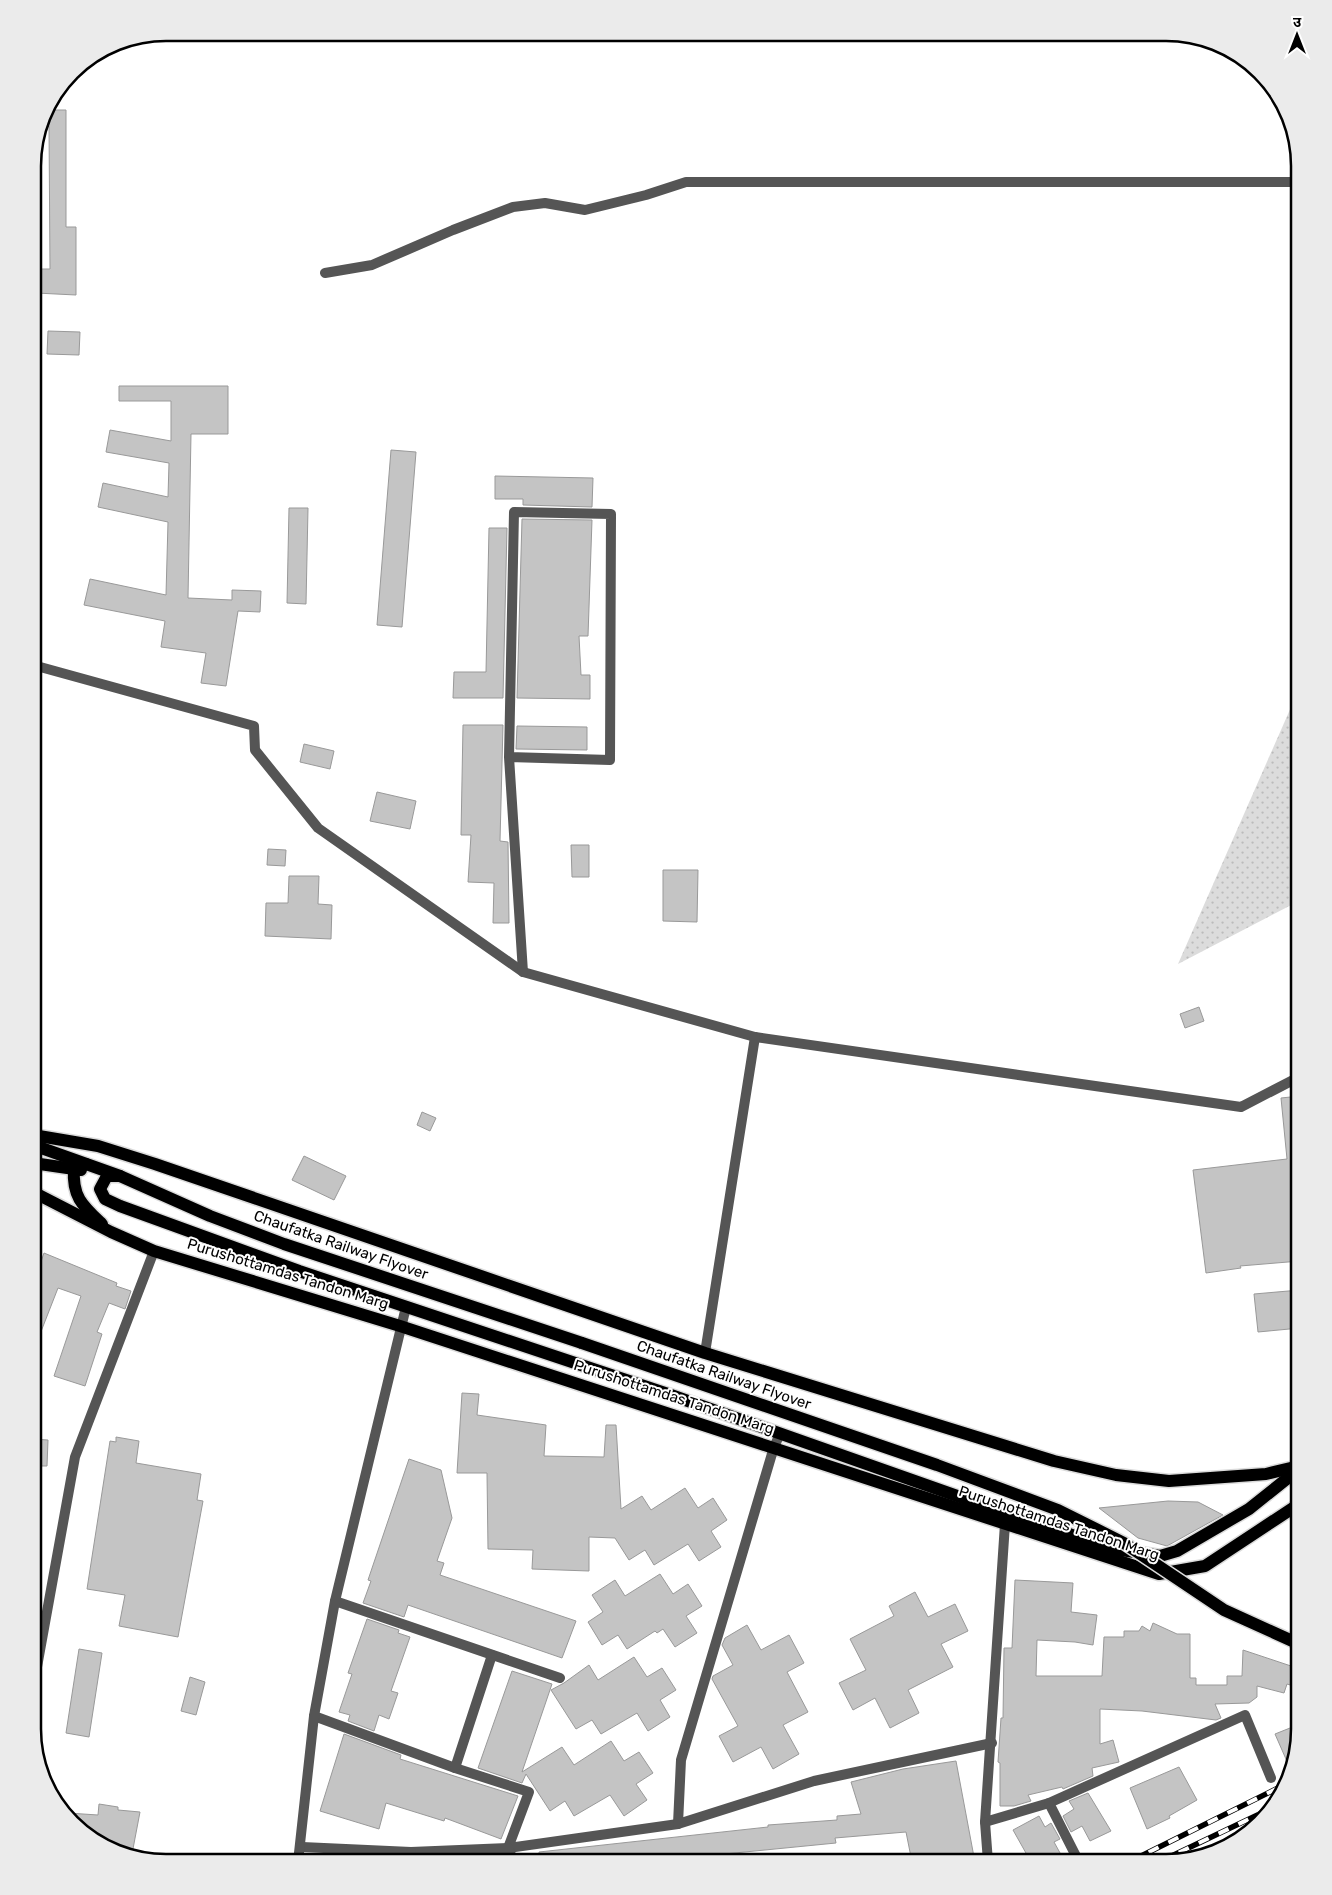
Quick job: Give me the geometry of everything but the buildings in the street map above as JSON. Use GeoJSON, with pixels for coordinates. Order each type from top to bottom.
{"type":"FeatureCollection","features":[{"type":"Feature","properties":{"kind":"main road"},"geometry":{"type":"LineString","coordinates":[[41,1136],[98,1146],[155,1164],[705,1353],[1045,1459],[1116,1475],[1169,1481],[1266,1474],[1291,1469]]}},
{"type":"Feature","properties":{"kind":"main road"},"geometry":{"type":"LineString","coordinates":[[41,1149],[80,1166]]}},
{"type":"Feature","properties":{"kind":"main road"},"geometry":{"type":"LineString","coordinates":[[41,1164],[80,1166]]}},
{"type":"Feature","properties":{"kind":"main road"},"geometry":{"type":"LineString","coordinates":[[80,1166],[74,1180],[81,1204],[111,1232]]}},
{"type":"Feature","properties":{"kind":"main road","name":"Chaufatka Railway Flyover"},"geometry":{"type":"LineString","coordinates":[[80,1166],[120,1176],[210,1216],[284,1244],[582,1343],[937,1465],[1058,1510],[1124,1542],[1224,1610],[1291,1640]]}},
{"type":"Feature","properties":{"kind":"main road"},"geometry":{"type":"LineString","coordinates":[[120,1176],[107,1176],[103,1180],[100,1189],[105,1199],[289,1268],[1115,1549],[1160,1556],[1177,1551],[1249,1509],[1291,1474]]}},
{"type":"Feature","properties":{"kind":"main road","name":"Purushottamdas Tandon Marg"},"geometry":{"type":"LineString","coordinates":[[41,1196],[111,1232],[154,1251],[400,1326],[1159,1574],[1185,1571],[1204,1566],[1291,1510]]}},
{"type":"Feature","properties":{"kind":"street"},"geometry":{"type":"LineString","coordinates":[[324,273],[372,264],[452,230],[513,207],[545,203],[585,210],[646,195],[686,182],[1291,182]]}},
{"type":"Feature","properties":{"kind":"street"},"geometry":{"type":"LineString","coordinates":[[509,757],[610,760],[611,514],[514,512],[509,757],[523,972]]}},
{"type":"Feature","properties":{"kind":"street"},"geometry":{"type":"LineString","coordinates":[[42,667],[254,726],[255,750],[318,828],[523,972],[756,1037],[1241,1107],[1291,1082]]}},
{"type":"Feature","properties":{"kind":"street"},"geometry":{"type":"LineString","coordinates":[[705,1353],[756,1037]]}},
{"type":"Feature","properties":{"kind":"street"},"geometry":{"type":"LineString","coordinates":[[41,1640],[75,1456],[154,1251]]}},
{"type":"Feature","properties":{"kind":"street"},"geometry":{"type":"LineString","coordinates":[[300,1853],[314,1716],[335,1601],[406,1307]]}},
{"type":"Feature","properties":{"kind":"street"},"geometry":{"type":"LineString","coordinates":[[678,1824],[681,1760],[774,1447],[780,1434]]}},
{"type":"Feature","properties":{"kind":"street"},"geometry":{"type":"LineString","coordinates":[[987,1854],[985,1822],[992,1743],[1005,1524]]}},
{"type":"Feature","properties":{"kind":"street"},"geometry":{"type":"LineString","coordinates":[[335,1601],[560,1678]]}},
{"type":"Feature","properties":{"kind":"street"},"geometry":{"type":"LineString","coordinates":[[455,1768],[492,1655]]}},
{"type":"Feature","properties":{"kind":"street"},"geometry":{"type":"LineString","coordinates":[[985,1822],[1049,1803],[1245,1715],[1271,1778]]}},
{"type":"Feature","properties":{"kind":"street"},"geometry":{"type":"LineString","coordinates":[[314,1716],[455,1768],[529,1792],[508,1848],[510,1853]]}},
{"type":"Feature","properties":{"kind":"street"},"geometry":{"type":"LineString","coordinates":[[450,1853],[508,1848],[678,1824],[814,1781],[992,1743]]}},
{"type":"Feature","properties":{"kind":"street"},"geometry":{"type":"LineString","coordinates":[[1049,1803],[1074,1854]]}},
{"type":"Feature","properties":{"kind":"street"},"geometry":{"type":"LineString","coordinates":[[302,1847],[369,1853]]}},
{"type":"Feature","properties":{"kind":"shaded area"},"geometry":{"type":"Polygon","coordinates":[[[1291,707],[1291,905],[1178,964],[1291,707]]]}},
{"type":"Feature","properties":{"kind":"railway"},"geometry":{"type":"LineString","coordinates":[[1145,1854],[1275,1790]]}},
{"type":"Feature","properties":{"kind":"railway"},"geometry":{"type":"LineString","coordinates":[[1177,1853],[1255,1816]]}}]}
